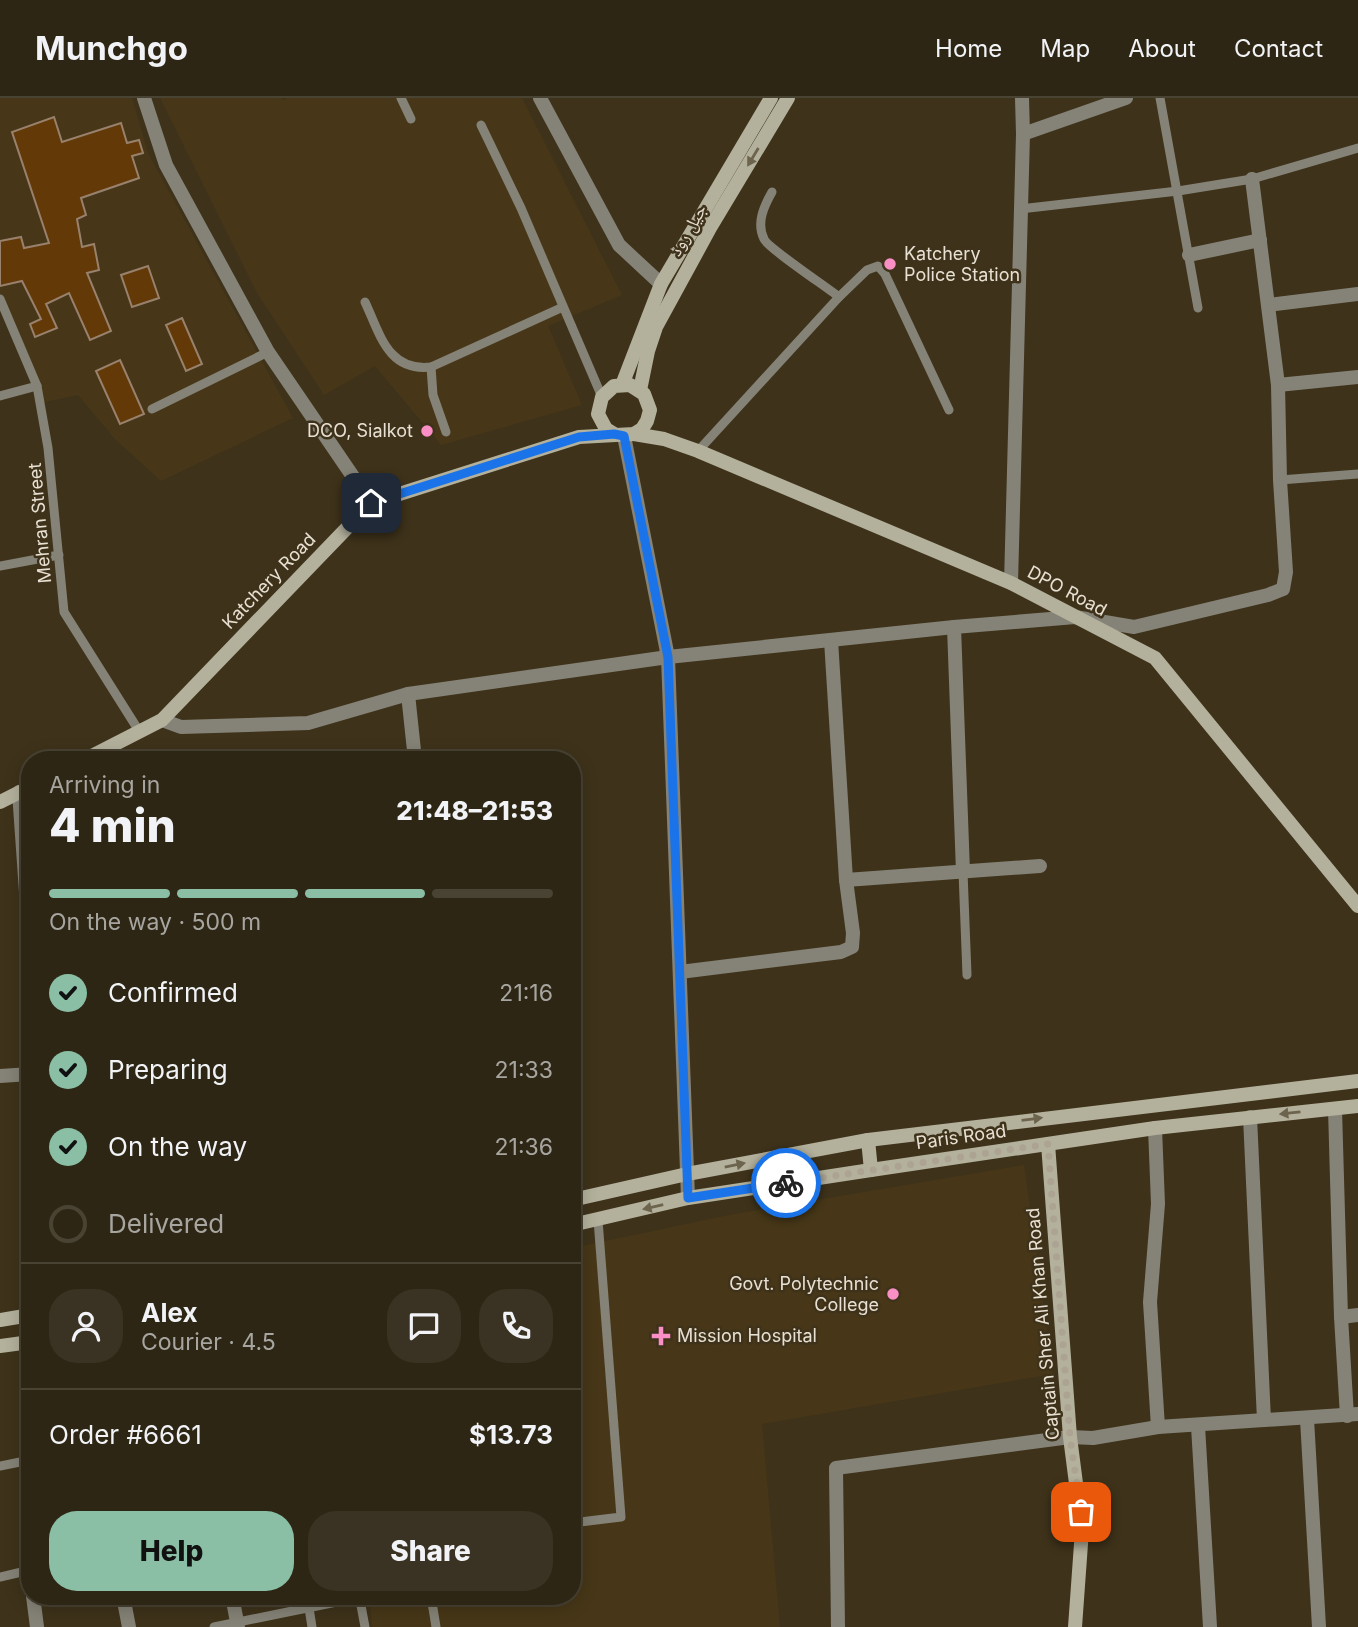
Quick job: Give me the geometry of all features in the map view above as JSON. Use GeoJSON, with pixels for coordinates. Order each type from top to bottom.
{"type":"FeatureCollection","features":[{"type":"Feature","properties":{"kind":"main road"},"geometry":{"type":"LineString","coordinates":[[622,384],[661,284],[771,98]]}},
{"type":"Feature","properties":{"kind":"main road","name":"جیل روڈ"},"geometry":{"type":"LineString","coordinates":[[640,390],[656,327],[710,228],[788,98]]}},
{"type":"Feature","properties":{"kind":"main road"},"geometry":{"type":"LineString","coordinates":[[622,384],[640,390],[649,404],[649,415],[642,429],[624,435],[606,429],[598,414],[601,397],[614,386],[622,384]]}},
{"type":"Feature","properties":{"kind":"main road"},"geometry":{"type":"LineString","coordinates":[[649,415],[664,439]]}},
{"type":"Feature","properties":{"kind":"main road"},"geometry":{"type":"LineString","coordinates":[[579,437],[601,422]]}},
{"type":"Feature","properties":{"kind":"main road","name":"DPO Road"},"geometry":{"type":"LineString","coordinates":[[579,437],[624,435],[664,439],[698,451],[1012,583],[1155,658],[1358,906]]}},
{"type":"Feature","properties":{"kind":"main road","name":"Katchery Road"},"geometry":{"type":"LineString","coordinates":[[101,751],[162,720],[371,503],[579,437]]}},
{"type":"Feature","properties":{"kind":"main road"},"geometry":{"type":"LineString","coordinates":[[0,802],[21,792]]}},
{"type":"Feature","properties":{"kind":"main road","name":"Paris Road"},"geometry":{"type":"LineString","coordinates":[[581,1198],[687,1174],[868,1140],[1358,1081]]}},
{"type":"Feature","properties":{"kind":"main road","name":"Paris Road"},"geometry":{"type":"LineString","coordinates":[[581,1224],[688,1198],[870,1170],[1155,1128],[1358,1106]]}},
{"type":"Feature","properties":{"kind":"main road"},"geometry":{"type":"LineString","coordinates":[[868,1140],[870,1170]]}},
{"type":"Feature","properties":{"kind":"main road","name":"Captain Sher Ali Khan Road"},"geometry":{"type":"LineString","coordinates":[[1048,1144],[1070,1437],[1082,1530],[1075,1627]]}},
{"type":"Feature","properties":{"kind":"main road"},"geometry":{"type":"LineString","coordinates":[[0,1320],[21,1316]]}},
{"type":"Feature","properties":{"kind":"main road"},"geometry":{"type":"LineString","coordinates":[[0,1346],[21,1343]]}},
{"type":"Feature","properties":{"kind":"street"},"geometry":{"type":"LineString","coordinates":[[144,98],[166,165],[268,352],[371,503]]}},
{"type":"Feature","properties":{"kind":"street"},"geometry":{"type":"LineString","coordinates":[[540,98],[619,245],[661,284]]}},
{"type":"Feature","properties":{"kind":"street"},"geometry":{"type":"LineString","coordinates":[[1012,583],[1022,98]]}},
{"type":"Feature","properties":{"kind":"street"},"geometry":{"type":"LineString","coordinates":[[1023,134],[1126,98]]}},
{"type":"Feature","properties":{"kind":"street"},"geometry":{"type":"LineString","coordinates":[[162,720],[181,727],[307,723],[408,694],[668,657],[954,627],[1075,618],[1134,627],[1268,595],[1283,589],[1286,572],[1278,385],[1252,179]]}},
{"type":"Feature","properties":{"kind":"street"},"geometry":{"type":"LineString","coordinates":[[1189,255],[1260,240]]}},
{"type":"Feature","properties":{"kind":"street"},"geometry":{"type":"LineString","coordinates":[[1268,305],[1358,294]]}},
{"type":"Feature","properties":{"kind":"street"},"geometry":{"type":"LineString","coordinates":[[1278,385],[1358,377]]}},
{"type":"Feature","properties":{"kind":"street"},"geometry":{"type":"LineString","coordinates":[[624,435],[668,657],[688,1198]]}},
{"type":"Feature","properties":{"kind":"street"},"geometry":{"type":"LineString","coordinates":[[954,627],[963,872]]}},
{"type":"Feature","properties":{"kind":"street"},"geometry":{"type":"LineString","coordinates":[[680,972],[847,950],[852,947],[831,640]]}},
{"type":"Feature","properties":{"kind":"street"},"geometry":{"type":"LineString","coordinates":[[408,694],[414,751]]}},
{"type":"Feature","properties":{"kind":"street"},"geometry":{"type":"LineString","coordinates":[[846,880],[1040,866]]}},
{"type":"Feature","properties":{"kind":"street"},"geometry":{"type":"LineString","coordinates":[[0,1076],[21,1075]]}},
{"type":"Feature","properties":{"kind":"street"},"geometry":{"type":"LineString","coordinates":[[838,1627],[836,1468],[1070,1437],[1093,1438],[1158,1427],[1352,1415],[1341,1317],[1335,1109]]}},
{"type":"Feature","properties":{"kind":"street"},"geometry":{"type":"LineString","coordinates":[[1250,1117],[1264,1420]]}},
{"type":"Feature","properties":{"kind":"street"},"geometry":{"type":"LineString","coordinates":[[1155,1128],[1158,1204],[1150,1302],[1158,1427]]}},
{"type":"Feature","properties":{"kind":"street"},"geometry":{"type":"LineString","coordinates":[[1341,1317],[1358,1315]]}},
{"type":"Feature","properties":{"kind":"street"},"geometry":{"type":"LineString","coordinates":[[1307,1419],[1319,1627]]}},
{"type":"Feature","properties":{"kind":"street"},"geometry":{"type":"LineString","coordinates":[[1198,1426],[1210,1627]]}},
{"type":"Feature","properties":{"kind":"street"},"geometry":{"type":"LineString","coordinates":[[34,1605],[37,1627]]}},
{"type":"Feature","properties":{"kind":"street"},"geometry":{"type":"LineString","coordinates":[[125,1605],[129,1627]]}},
{"type":"Feature","properties":{"kind":"street"},"geometry":{"type":"LineString","coordinates":[[234,1605],[238,1625]]}},
{"type":"Feature","properties":{"kind":"lane"},"geometry":{"type":"LineString","coordinates":[[401,98],[411,119]]}},
{"type":"Feature","properties":{"kind":"lane"},"geometry":{"type":"LineString","coordinates":[[1160,98],[1198,308]]}},
{"type":"Feature","properties":{"kind":"lane"},"geometry":{"type":"LineString","coordinates":[[481,125],[521,208],[601,397]]}},
{"type":"Feature","properties":{"kind":"lane"},"geometry":{"type":"LineString","coordinates":[[1020,209],[1178,191],[1252,179],[1358,148]]}},
{"type":"Feature","properties":{"kind":"lane"},"geometry":{"type":"LineString","coordinates":[[772,192],[763,207],[760,225],[764,242],[839,297]]}},
{"type":"Feature","properties":{"kind":"lane"},"geometry":{"type":"LineString","coordinates":[[698,451],[839,297],[867,270],[878,266],[885,274],[949,410]]}},
{"type":"Feature","properties":{"kind":"lane","name":"Mehran Street"},"geometry":{"type":"LineString","coordinates":[[0,299],[37,386],[48,448],[64,612],[139,731]]}},
{"type":"Feature","properties":{"kind":"lane"},"geometry":{"type":"LineString","coordinates":[[365,302],[385,346],[393,357],[404,365],[417,369],[431,367],[563,307]]}},
{"type":"Feature","properties":{"kind":"lane"},"geometry":{"type":"LineString","coordinates":[[152,409],[268,352]]}},
{"type":"Feature","properties":{"kind":"lane"},"geometry":{"type":"LineString","coordinates":[[431,367],[433,395],[446,432]]}},
{"type":"Feature","properties":{"kind":"lane"},"geometry":{"type":"LineString","coordinates":[[0,396],[37,386]]}},
{"type":"Feature","properties":{"kind":"lane"},"geometry":{"type":"LineString","coordinates":[[1280,480],[1358,474]]}},
{"type":"Feature","properties":{"kind":"lane"},"geometry":{"type":"LineString","coordinates":[[0,566],[59,555]]}},
{"type":"Feature","properties":{"kind":"lane"},"geometry":{"type":"LineString","coordinates":[[963,872],[967,975]]}},
{"type":"Feature","properties":{"kind":"lane"},"geometry":{"type":"LineString","coordinates":[[581,1522],[621,1517],[598,1220]]}},
{"type":"Feature","properties":{"kind":"lane"},"geometry":{"type":"LineString","coordinates":[[0,1466],[21,1462]]}},
{"type":"Feature","properties":{"kind":"lane"},"geometry":{"type":"LineString","coordinates":[[0,1577],[21,1572]]}},
{"type":"Feature","properties":{"kind":"lane"},"geometry":{"type":"LineString","coordinates":[[214,1627],[238,1625],[318,1605]]}},
{"type":"Feature","properties":{"kind":"lane"},"geometry":{"type":"LineString","coordinates":[[361,1605],[365,1627]]}},
{"type":"Feature","properties":{"kind":"lane"},"geometry":{"type":"LineString","coordinates":[[432,1605],[436,1627]]}},
{"type":"Feature","properties":{"kind":"lane"},"geometry":{"type":"LineString","coordinates":[[309,1608],[312,1627]]}},
{"type":"Feature","properties":{"kind":"shaded area"},"geometry":{"type":"Polygon","coordinates":[[[0,98],[132,98],[148,153],[293,418],[161,481],[115,439],[78,395],[40,403],[0,299],[0,98]]]}},
{"type":"Feature","properties":{"kind":"shaded area"},"geometry":{"type":"Polygon","coordinates":[[[160,98],[522,98],[622,295],[548,326],[582,405],[441,445],[375,366],[324,395],[257,293],[160,98]]]}},
{"type":"Feature","properties":{"kind":"shaded area"},"geometry":{"type":"Polygon","coordinates":[[[1024,1165],[1053,1374],[762,1424],[780,1627],[372,1627],[370,1605],[581,1605],[581,1246],[734,1214],[1024,1165]]]}},
{"type":"Feature","properties":{"kind":"building"},"geometry":{"type":"Polygon","coordinates":[[[54,117],[62,142],[121,123],[127,143],[139,140],[143,153],[132,156],[139,178],[81,198],[86,215],[77,219],[82,247],[94,244],[99,270],[87,273],[111,331],[90,340],[69,293],[46,304],[57,328],[35,337],[30,324],[41,319],[22,281],[0,286],[0,241],[21,237],[24,248],[49,243],[12,132],[54,117]]]}},
{"type":"Feature","properties":{"kind":"building"},"geometry":{"type":"Polygon","coordinates":[[[148,266],[159,298],[132,307],[121,275],[148,266]]]}},
{"type":"Feature","properties":{"kind":"building"},"geometry":{"type":"Polygon","coordinates":[[[182,318],[202,364],[186,371],[166,325],[182,318]]]}},
{"type":"Feature","properties":{"kind":"building"},"geometry":{"type":"Polygon","coordinates":[[[120,360],[144,414],[120,424],[96,371],[120,360]]]}},
{"type":"Feature","properties":{"kind":"way so far"},"geometry":{"type":"LineString","coordinates":[[786,1183],[1048,1144],[1070,1437],[1081,1512]]}},
{"type":"Feature","properties":{"kind":"place","name":"Katchery Police Station"},"geometry":{"type":"Point","coordinates":[890,264]}},
{"type":"Feature","properties":{"kind":"place","name":"DCO, Sialkot"},"geometry":{"type":"Point","coordinates":[427,431]}},
{"type":"Feature","properties":{"kind":"place","name":"Govt. Polytechnic College"},"geometry":{"type":"Point","coordinates":[893,1294]}},
{"type":"Feature","properties":{"kind":"place","name":"Mission Hospital"},"geometry":{"type":"Point","coordinates":[661,1336]}},
{"type":"Feature","properties":{"kind":"route"},"geometry":{"type":"LineString","coordinates":[[371,503],[579,437],[614,434],[624,436],[668,657],[688,1198],[786,1183]]}}]}
